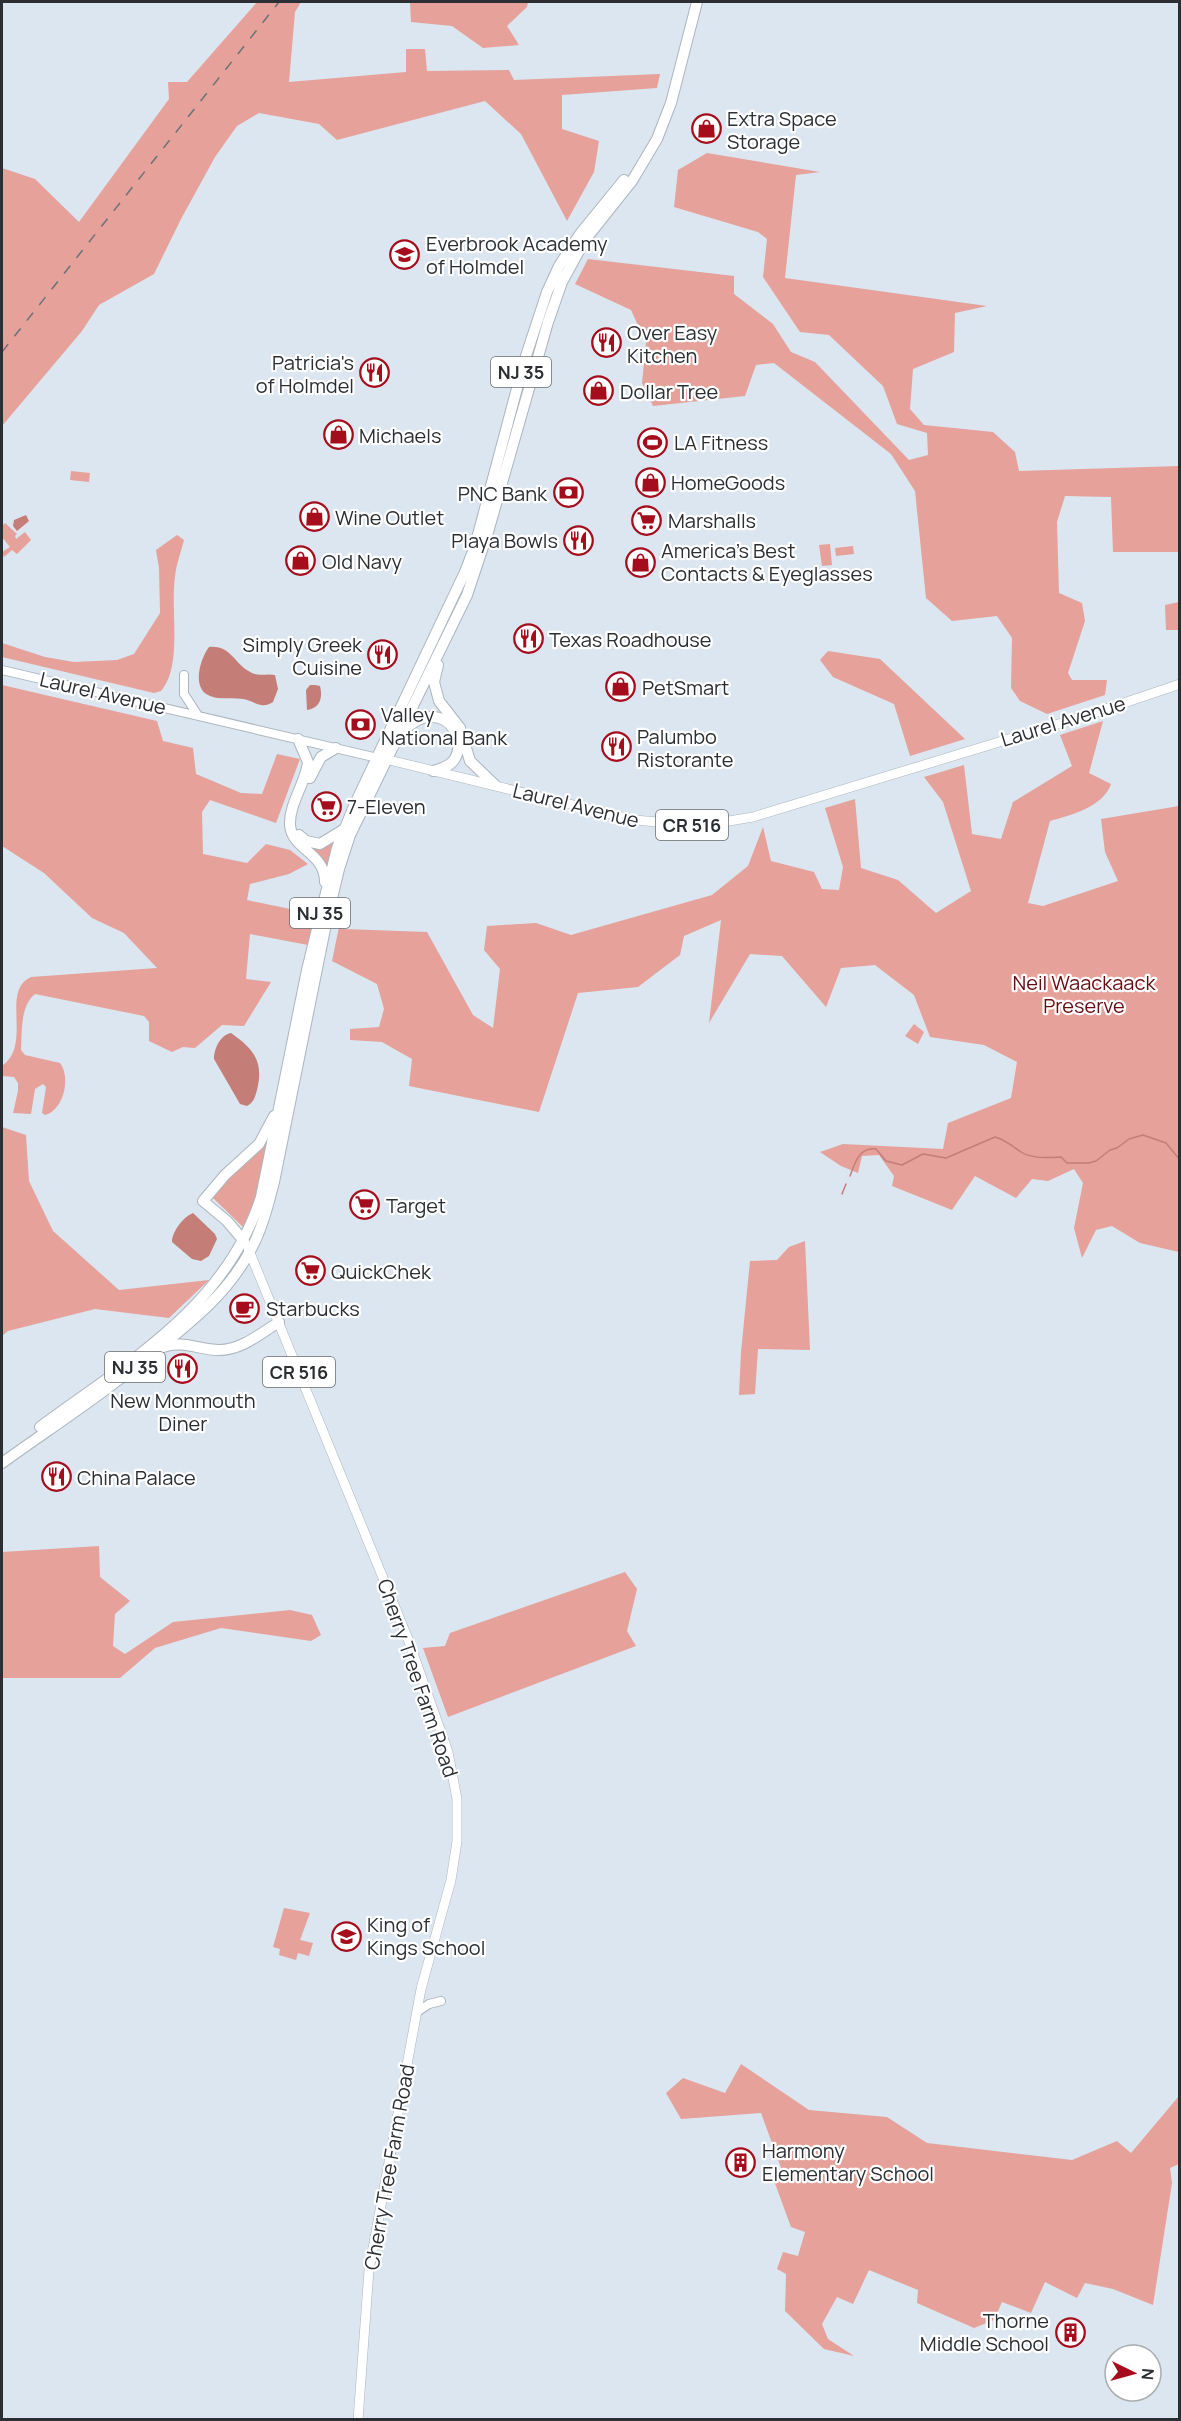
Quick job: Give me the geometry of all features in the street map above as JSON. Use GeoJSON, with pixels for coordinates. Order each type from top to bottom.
{"type":"FeatureCollection","features":[{"type":"Feature","properties":{"kind":"highway","name":"NJ 35"},"geometry":{"type":"LineString","coordinates":[[2,1455],[175,1325],[210,1290],[244,1241],[261,1197],[325,894],[343,830],[381,758],[394,742],[450,631],[476,570],[562,282],[589,234],[632,181],[657,139],[671,103],[691,2]]}},
{"type":"Feature","properties":{"kind":"highway","name":"NJ 35"},"geometry":{"type":"LineString","coordinates":[[2,1463],[146,1360],[194,1321],[214,1300],[250,1252],[274,1182],[339,869],[350,835],[381,758],[475,546],[527,351],[547,292],[569,249],[628,174],[652,133],[665,98],[691,2]]}},
{"type":"Feature","properties":{"kind":"highway"},"geometry":{"type":"LineString","coordinates":[[450,631],[435,678],[437,696],[460,728],[470,761],[495,785]]}},
{"type":"Feature","properties":{"kind":"highway"},"geometry":{"type":"LineString","coordinates":[[394,742],[403,731],[424,717],[436,717],[448,723],[457,737],[457,753],[449,765],[433,771]]}},
{"type":"Feature","properties":{"kind":"highway"},"geometry":{"type":"LineString","coordinates":[[298,739],[307,755],[308,767],[293,807],[290,825],[294,837],[320,863],[325,878],[325,894]]}},
{"type":"Feature","properties":{"kind":"highway"},"geometry":{"type":"LineString","coordinates":[[336,747],[325,753],[318,763],[303,794],[295,826],[302,838],[316,844],[324,843],[343,830]]}},
{"type":"Feature","properties":{"kind":"highway","name":"CR 516"},"geometry":{"type":"LineString","coordinates":[[244,1241],[227,1221],[203,1201],[225,1175],[259,1144],[269,1129],[283,1097]]}},
{"type":"Feature","properties":{"kind":"highway"},"geometry":{"type":"LineString","coordinates":[[159,1348],[178,1344],[217,1350],[229,1349],[242,1345],[279,1322]]}},
{"type":"Feature","properties":{"kind":"main road","name":"Laurel Avenue"},"geometry":{"type":"LineString","coordinates":[[2,670],[197,714],[634,820],[677,825],[717,824],[776,810],[1095,713],[1179,684]]}},
{"type":"Feature","properties":{"kind":"main road"},"geometry":{"type":"LineString","coordinates":[[184,675],[183,694],[197,714]]}},
{"type":"Feature","properties":{"kind":"main road","name":"Cherry Tree Farm Road"},"geometry":{"type":"LineString","coordinates":[[244,1241],[398,1614],[453,1771],[458,1816],[455,1856],[417,2012],[369,2270],[358,2420]]}},
{"type":"Feature","properties":{"kind":"main road"},"geometry":{"type":"LineString","coordinates":[[417,2012],[429,2004],[441,2001]]}},
{"type":"Feature","properties":{"kind":"green space"},"geometry":{"type":"Polygon","coordinates":[[[257,2],[301,2],[295,12],[289,82],[406,72],[406,49],[425,49],[427,71],[509,70],[514,80],[660,74],[657,88],[562,95],[562,129],[599,141],[594,172],[567,221],[521,134],[485,101],[337,140],[319,124],[259,113],[237,126],[215,157],[154,274],[99,305],[82,331],[2,426],[2,168],[35,179],[79,222],[169,99],[168,82],[187,82],[257,2]]]}},
{"type":"Feature","properties":{"kind":"green space"},"geometry":{"type":"Polygon","coordinates":[[[410,2],[528,2],[527,7],[507,26],[519,45],[483,48],[452,26],[411,22],[410,2]]]}},
{"type":"Feature","properties":{"kind":"green space"},"geometry":{"type":"Polygon","coordinates":[[[707,153],[820,172],[796,175],[785,278],[987,306],[955,313],[954,352],[913,369],[910,409],[924,425],[993,432],[1015,452],[1019,471],[1179,466],[1179,552],[1113,552],[1111,497],[1065,496],[1057,522],[1059,593],[1082,603],[1085,621],[1068,673],[1072,680],[1107,680],[1105,695],[1047,714],[1020,701],[1011,688],[1012,638],[997,616],[952,621],[926,598],[915,491],[891,454],[774,363],[756,365],[745,396],[653,406],[642,383],[646,343],[631,310],[575,284],[588,259],[734,276],[734,294],[773,324],[791,352],[815,362],[909,460],[928,455],[927,433],[897,424],[883,386],[829,335],[800,332],[763,277],[767,239],[758,232],[674,207],[678,170],[707,153]]]}},
{"type":"Feature","properties":{"kind":"green space"},"geometry":{"type":"Polygon","coordinates":[[[71,471],[90,473],[89,482],[70,480],[71,471]]]}},
{"type":"Feature","properties":{"kind":"green space"},"geometry":{"type":"Polygon","coordinates":[[[5,523],[17,534],[16,539],[25,532],[31,540],[17,554],[12,550],[4,557],[2,552],[10,547],[2,537],[2,526],[5,523]]]}},
{"type":"Feature","properties":{"kind":"green space"},"geometry":{"type":"Polygon","coordinates":[[[177,535],[184,540],[175,577],[174,652],[168,680],[161,691],[154,693],[2,657],[2,643],[45,657],[74,662],[117,660],[134,654],[160,613],[159,568],[156,550],[177,535]]]}},
{"type":"Feature","properties":{"kind":"green space"},"geometry":{"type":"Polygon","coordinates":[[[830,544],[832,565],[822,566],[819,545],[830,544]]]}},
{"type":"Feature","properties":{"kind":"green space"},"geometry":{"type":"Polygon","coordinates":[[[853,546],[854,554],[836,556],[835,548],[853,546]]]}},
{"type":"Feature","properties":{"kind":"green space"},"geometry":{"type":"Polygon","coordinates":[[[1179,602],[1179,630],[1166,630],[1165,605],[1179,602]]]}},
{"type":"Feature","properties":{"kind":"green space"},"geometry":{"type":"Polygon","coordinates":[[[828,651],[880,659],[965,739],[910,756],[894,704],[833,677],[820,660],[828,651]]]}},
{"type":"Feature","properties":{"kind":"green space"},"geometry":{"type":"Polygon","coordinates":[[[2,685],[157,721],[163,741],[193,748],[196,774],[241,793],[262,794],[277,754],[300,759],[276,823],[210,800],[202,812],[203,854],[247,863],[266,844],[290,850],[308,864],[289,874],[250,884],[247,900],[314,914],[308,945],[250,934],[246,979],[271,982],[244,1026],[222,1025],[195,1048],[183,1047],[172,1052],[149,1041],[149,1022],[144,1016],[35,994],[24,1012],[21,1050],[25,1055],[60,1063],[65,1076],[61,1100],[52,1112],[45,1115],[42,1113],[46,1087],[43,1084],[35,1089],[31,1114],[13,1113],[18,1083],[14,1077],[2,1076],[2,1066],[11,1056],[15,1045],[16,1006],[22,984],[31,977],[157,968],[124,933],[92,918],[44,873],[2,846],[2,685]]]}},
{"type":"Feature","properties":{"kind":"green space","name":"Neil Waackaack Preserve"},"geometry":{"type":"Polygon","coordinates":[[[1103,721],[1089,773],[1111,784],[1107,792],[1094,804],[1076,813],[1050,821],[1028,903],[1043,906],[1118,881],[1105,852],[1101,819],[1179,806],[1179,1252],[1140,1243],[1112,1226],[1096,1230],[1082,1258],[1074,1228],[1083,1183],[1074,1169],[1048,1181],[1032,1179],[1016,1198],[975,1176],[952,1210],[892,1186],[894,1176],[879,1155],[862,1156],[858,1173],[841,1166],[820,1152],[843,1144],[943,1149],[948,1123],[1011,1098],[1017,1062],[984,1045],[930,1037],[914,995],[875,965],[841,968],[826,1007],[782,956],[750,954],[709,1023],[721,920],[684,936],[680,955],[638,987],[578,993],[539,1112],[409,1086],[412,1059],[382,1042],[350,1040],[350,1029],[379,1027],[384,1009],[377,984],[332,961],[339,927],[427,932],[473,1015],[493,1028],[500,969],[484,950],[487,926],[536,923],[571,935],[712,895],[748,866],[763,827],[771,861],[814,872],[822,889],[839,890],[843,867],[825,808],[855,799],[861,868],[898,880],[936,913],[971,891],[943,802],[924,777],[964,765],[972,834],[1001,839],[1013,802],[1072,766],[1060,735],[1103,721]]]}},
{"type":"Feature","properties":{"kind":"green space"},"geometry":{"type":"Polygon","coordinates":[[[333,842],[326,869],[306,844],[333,842]]]}},
{"type":"Feature","properties":{"kind":"green space"},"geometry":{"type":"Polygon","coordinates":[[[914,1024],[924,1032],[918,1044],[905,1036],[914,1024]]]}},
{"type":"Feature","properties":{"kind":"green space"},"geometry":{"type":"Polygon","coordinates":[[[2,1127],[26,1135],[29,1181],[53,1231],[119,1290],[209,1280],[169,1318],[95,1309],[8,1331],[2,1336],[2,1127]]]}},
{"type":"Feature","properties":{"kind":"green space"},"geometry":{"type":"Polygon","coordinates":[[[267,1140],[256,1198],[243,1227],[213,1198],[224,1182],[267,1140]]]}},
{"type":"Feature","properties":{"kind":"green space"},"geometry":{"type":"Polygon","coordinates":[[[805,1241],[810,1350],[758,1349],[755,1394],[739,1395],[750,1261],[777,1260],[789,1247],[805,1241]]]}},
{"type":"Feature","properties":{"kind":"green space"},"geometry":{"type":"Polygon","coordinates":[[[99,1546],[100,1577],[130,1601],[115,1614],[113,1646],[125,1654],[173,1622],[290,1610],[312,1615],[321,1635],[311,1641],[221,1628],[155,1648],[120,1678],[2,1678],[2,1552],[99,1546]]]}},
{"type":"Feature","properties":{"kind":"green space"},"geometry":{"type":"Polygon","coordinates":[[[625,1572],[637,1589],[627,1631],[636,1646],[448,1717],[423,1648],[445,1646],[450,1633],[625,1572]]]}},
{"type":"Feature","properties":{"kind":"green space"},"geometry":{"type":"Polygon","coordinates":[[[284,1908],[310,1913],[300,1940],[313,1943],[309,1956],[298,1953],[296,1960],[279,1955],[280,1949],[273,1947],[284,1908]]]}},
{"type":"Feature","properties":{"kind":"green space"},"geometry":{"type":"Polygon","coordinates":[[[741,2064],[809,2110],[887,2117],[927,2143],[1072,2160],[1117,2141],[1131,2153],[1179,2096],[1179,2164],[1170,2168],[1172,2183],[1153,2305],[1113,2289],[1085,2283],[1077,2298],[1045,2282],[1031,2313],[1002,2302],[994,2320],[974,2328],[917,2303],[918,2290],[869,2270],[853,2304],[837,2297],[822,2324],[828,2339],[854,2356],[824,2349],[785,2311],[786,2274],[777,2269],[783,2252],[798,2256],[805,2232],[791,2227],[773,2178],[783,2173],[761,2113],[681,2119],[666,2093],[683,2078],[725,2093],[741,2064]]]}},
{"type":"Feature","properties":{"kind":"shaded area"},"geometry":{"type":"Polygon","coordinates":[[[26,515],[29,521],[17,531],[13,526],[14,520],[26,515]]]}},
{"type":"Feature","properties":{"kind":"shaded area"},"geometry":{"type":"Polygon","coordinates":[[[209,647],[217,647],[228,652],[252,673],[275,675],[278,689],[273,702],[261,705],[243,699],[214,697],[204,692],[199,681],[199,673],[209,647]]]}},
{"type":"Feature","properties":{"kind":"shaded area"},"geometry":{"type":"Polygon","coordinates":[[[310,685],[320,686],[321,698],[318,705],[307,710],[306,690],[310,685]]]}},
{"type":"Feature","properties":{"kind":"shaded area"},"geometry":{"type":"Polygon","coordinates":[[[231,1033],[246,1045],[258,1064],[257,1090],[253,1101],[247,1106],[240,1104],[214,1059],[218,1043],[224,1036],[231,1033]]]}},
{"type":"Feature","properties":{"kind":"shaded area"},"geometry":{"type":"Polygon","coordinates":[[[193,1213],[215,1234],[217,1239],[209,1256],[201,1261],[192,1259],[172,1242],[179,1225],[193,1213]]]}},
{"type":"Feature","properties":{"kind":"waterway"},"geometry":{"type":"LineString","coordinates":[[850,1176],[858,1157],[870,1149],[876,1149],[886,1161],[902,1165],[923,1154],[946,1158],[995,1137],[1030,1156],[1061,1157],[1067,1163],[1089,1163],[1096,1161],[1129,1139],[1143,1135],[1166,1143],[1180,1160]]}},
{"type":"Feature","properties":{"kind":"waterway"},"geometry":{"type":"LineString","coordinates":[[842,1194],[846,1184]]}},
{"type":"Feature","properties":{"kind":"railway"},"geometry":{"type":"LineString","coordinates":[[2,352],[279,2]]}},
{"type":"Feature","properties":{"kind":"place","name":"Extra Space Storage"},"geometry":{"type":"Point","coordinates":[706,129]}},
{"type":"Feature","properties":{"kind":"place","name":"Everbrook Academy of Holmdel"},"geometry":{"type":"Point","coordinates":[405,254]}},
{"type":"Feature","properties":{"kind":"place","name":"Over Easy Kitchen"},"geometry":{"type":"Point","coordinates":[606,343]}},
{"type":"Feature","properties":{"kind":"place","name":"Patricia's of Holmdel"},"geometry":{"type":"Point","coordinates":[375,373]}},
{"type":"Feature","properties":{"kind":"place","name":"Dollar Tree"},"geometry":{"type":"Point","coordinates":[599,391]}},
{"type":"Feature","properties":{"kind":"place","name":"Michaels"},"geometry":{"type":"Point","coordinates":[338,435]}},
{"type":"Feature","properties":{"kind":"place","name":"LA Fitness"},"geometry":{"type":"Point","coordinates":[653,442]}},
{"type":"Feature","properties":{"kind":"place","name":"HomeGoods"},"geometry":{"type":"Point","coordinates":[650,482]}},
{"type":"Feature","properties":{"kind":"place","name":"PNC Bank"},"geometry":{"type":"Point","coordinates":[568,493]}},
{"type":"Feature","properties":{"kind":"place","name":"Wine Outlet"},"geometry":{"type":"Point","coordinates":[314,517]}},
{"type":"Feature","properties":{"kind":"place","name":"Marshalls"},"geometry":{"type":"Point","coordinates":[647,520]}},
{"type":"Feature","properties":{"kind":"place","name":"Playa Bowls"},"geometry":{"type":"Point","coordinates":[579,540]}},
{"type":"Feature","properties":{"kind":"place","name":"Old Navy"},"geometry":{"type":"Point","coordinates":[301,561]}},
{"type":"Feature","properties":{"kind":"place","name":"America's Best Contacts & Eyeglasses"},"geometry":{"type":"Point","coordinates":[640,562]}},
{"type":"Feature","properties":{"kind":"place","name":"Texas Roadhouse"},"geometry":{"type":"Point","coordinates":[528,639]}},
{"type":"Feature","properties":{"kind":"place","name":"Simply Greek Cuisine"},"geometry":{"type":"Point","coordinates":[383,655]}},
{"type":"Feature","properties":{"kind":"place","name":"PetSmart"},"geometry":{"type":"Point","coordinates":[621,687]}},
{"type":"Feature","properties":{"kind":"place","name":"Valley National Bank"},"geometry":{"type":"Point","coordinates":[360,725]}},
{"type":"Feature","properties":{"kind":"place","name":"Palumbo Ristorante"},"geometry":{"type":"Point","coordinates":[616,747]}},
{"type":"Feature","properties":{"kind":"place","name":"7-Eleven"},"geometry":{"type":"Point","coordinates":[326,806]}},
{"type":"Feature","properties":{"kind":"place","name":"Target"},"geometry":{"type":"Point","coordinates":[365,1205]}},
{"type":"Feature","properties":{"kind":"place","name":"QuickChek"},"geometry":{"type":"Point","coordinates":[310,1271]}},
{"type":"Feature","properties":{"kind":"place","name":"Starbucks"},"geometry":{"type":"Point","coordinates":[245,1308]}},
{"type":"Feature","properties":{"kind":"place","name":"New Monmouth Diner"},"geometry":{"type":"Point","coordinates":[183,1369]}},
{"type":"Feature","properties":{"kind":"place","name":"China Palace"},"geometry":{"type":"Point","coordinates":[56,1477]}},
{"type":"Feature","properties":{"kind":"place","name":"King of Kings School"},"geometry":{"type":"Point","coordinates":[346,1936]}},
{"type":"Feature","properties":{"kind":"place","name":"Harmony Elementary School"},"geometry":{"type":"Point","coordinates":[741,2162]}},
{"type":"Feature","properties":{"kind":"place","name":"Thorne Middle School"},"geometry":{"type":"Point","coordinates":[1070,2332]}}]}
